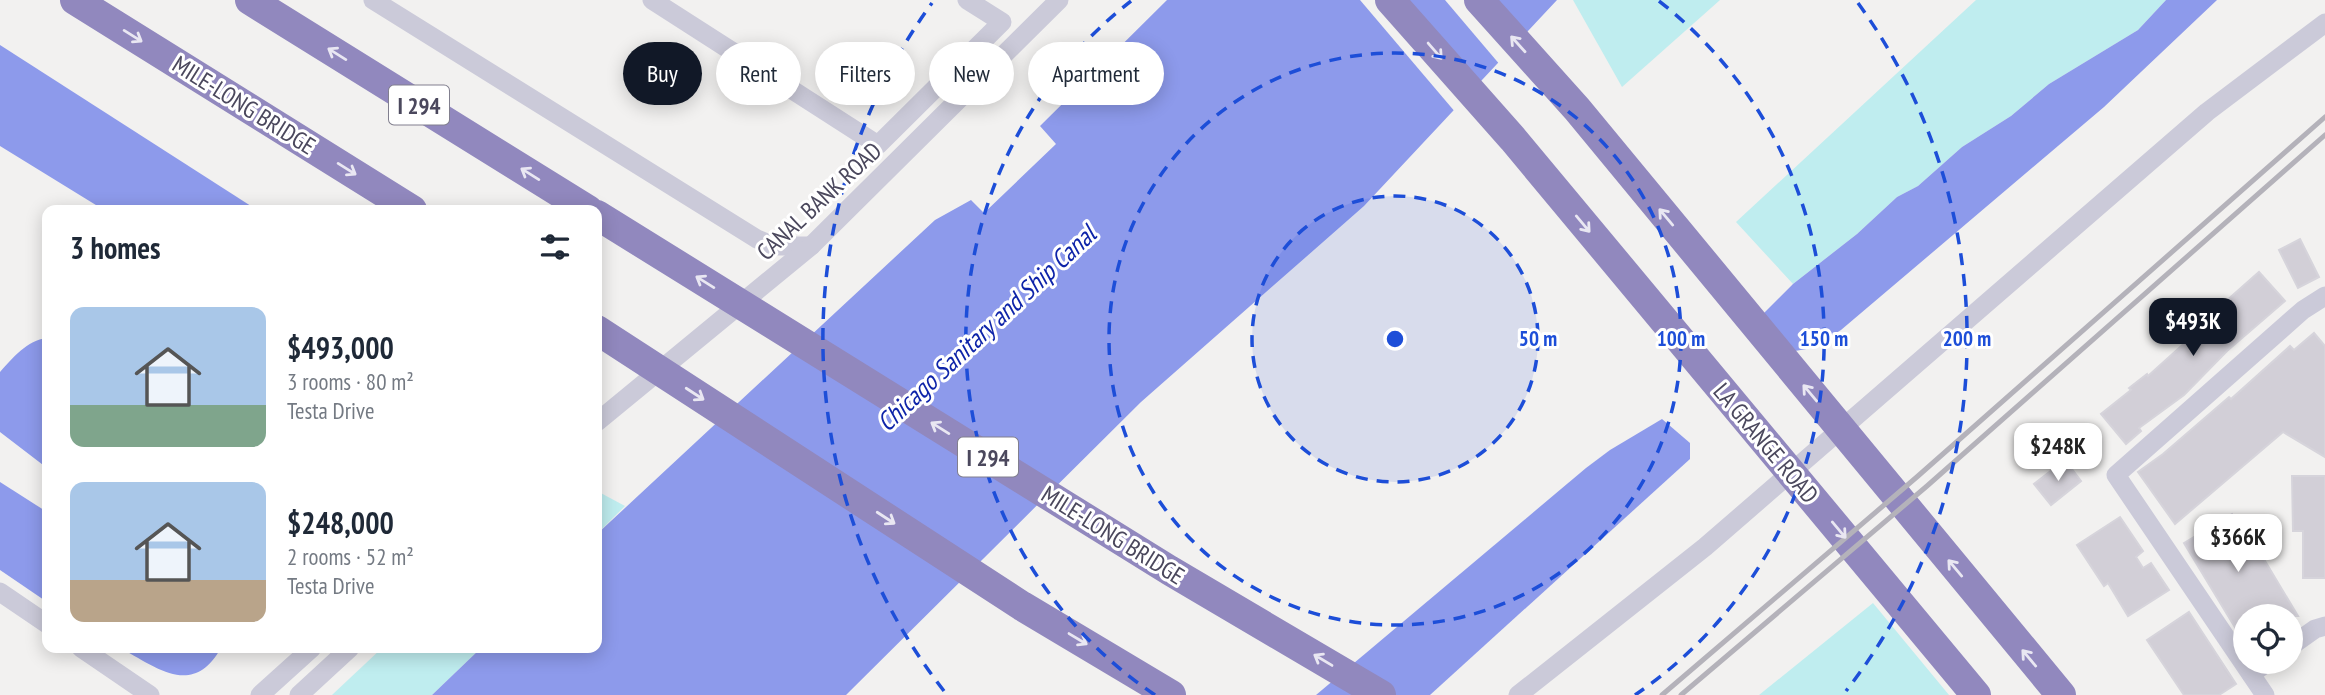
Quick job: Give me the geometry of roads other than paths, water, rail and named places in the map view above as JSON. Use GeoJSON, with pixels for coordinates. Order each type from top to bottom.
{"type":"FeatureCollection","features":[{"type":"Feature","properties":{"kind":"highway","name":"MILE-LONG BRIDGE"},"geometry":{"type":"LineString","coordinates":[[75,0],[404,205]]}},
{"type":"Feature","properties":{"kind":"highway","name":"I 294"},"geometry":{"type":"LineString","coordinates":[[250,0],[581,205]]}},
{"type":"Feature","properties":{"kind":"highway","name":"LA GRANGE ROAD"},"geometry":{"type":"LineString","coordinates":[[1390,0],[1513,139],[1976,695]]}},
{"type":"Feature","properties":{"kind":"highway"},"geometry":{"type":"LineString","coordinates":[[1479,0],[1577,109],[2060,695]]}},
{"type":"Feature","properties":{"kind":"highway","name":"MILE-LONG BRIDGE"},"geometry":{"type":"LineString","coordinates":[[602,218],[1169,570],[1381,695]]}},
{"type":"Feature","properties":{"kind":"highway"},"geometry":{"type":"LineString","coordinates":[[602,333],[1022,606],[1171,695]]}},
{"type":"Feature","properties":{"kind":"street"},"geometry":{"type":"LineString","coordinates":[[373,0],[757,239],[774,246],[811,246]]}},
{"type":"Feature","properties":{"kind":"street"},"geometry":{"type":"LineString","coordinates":[[652,0],[878,145],[1002,22],[967,0]]}},
{"type":"Feature","properties":{"kind":"street","name":"CANAL BANK ROAD"},"geometry":{"type":"LineString","coordinates":[[605,411],[759,291],[811,246],[1059,0]]}},
{"type":"Feature","properties":{"kind":"street"},"geometry":{"type":"LineString","coordinates":[[1518,695],[1705,547],[2207,112],[2325,23]]}},
{"type":"Feature","properties":{"kind":"street"},"geometry":{"type":"LineString","coordinates":[[2233,647],[2116,475],[2303,310],[2325,296]]}},
{"type":"Feature","properties":{"kind":"street"},"geometry":{"type":"LineString","coordinates":[[0,592],[42,621]]}},
{"type":"Feature","properties":{"kind":"street"},"geometry":{"type":"LineString","coordinates":[[2303,638],[2325,625]]}},
{"type":"Feature","properties":{"kind":"street"},"geometry":{"type":"LineString","coordinates":[[88,653],[150,695]]}},
{"type":"Feature","properties":{"kind":"street"},"geometry":{"type":"LineString","coordinates":[[105,653],[120,674]]}},
{"type":"Feature","properties":{"kind":"street"},"geometry":{"type":"LineString","coordinates":[[260,695],[306,653]]}},
{"type":"Feature","properties":{"kind":"street"},"geometry":{"type":"LineString","coordinates":[[299,695],[345,653]]}},
{"type":"Feature","properties":{"kind":"street"},"geometry":{"type":"LineString","coordinates":[[2251,674],[2265,695]]}},
{"type":"Feature","properties":{"kind":"water","name":"Chicago Sanitary and Ship Canal"},"geometry":{"type":"Polygon","coordinates":[[[1167,0],[1557,0],[1364,206],[1141,402],[846,695],[432,695],[476,653],[602,653],[602,529],[935,220],[971,200],[984,213],[1056,144],[1040,126],[1061,105],[1164,105],[1164,42],[1125,42],[1167,0]]]}},
{"type":"Feature","properties":{"kind":"water"},"geometry":{"type":"Polygon","coordinates":[[[2166,0],[2217,0],[2104,107],[1841,330],[1812,348],[1767,356],[1762,315],[1793,284],[1857,234],[1897,197],[1918,186],[1962,147],[2011,116],[2049,84],[2138,30],[2166,0]]]}},
{"type":"Feature","properties":{"kind":"water"},"geometry":{"type":"Polygon","coordinates":[[[0,45],[249,205],[96,205],[0,146],[0,45]]]}},
{"type":"Feature","properties":{"kind":"water"},"geometry":{"type":"Polygon","coordinates":[[[40,339],[42,464],[0,432],[0,372],[27,346],[40,339]]]}},
{"type":"Feature","properties":{"kind":"water"},"geometry":{"type":"Polygon","coordinates":[[[1662,419],[1690,443],[1690,459],[1430,695],[1316,695],[1586,468],[1610,450],[1662,419]]]}},
{"type":"Feature","properties":{"kind":"water"},"geometry":{"type":"Polygon","coordinates":[[[0,482],[42,509],[42,599],[0,570],[0,482]]]}},
{"type":"Feature","properties":{"kind":"water"},"geometry":{"type":"Polygon","coordinates":[[[130,653],[217,653],[200,671],[188,675],[176,675],[130,653]]]}},
{"type":"Feature","properties":{"kind":"railway"},"geometry":{"type":"LineString","coordinates":[[1662,695],[1918,476],[2325,117]]}},
{"type":"Feature","properties":{"kind":"railway"},"geometry":{"type":"LineString","coordinates":[[1681,695],[1927,486],[2325,135]]}}]}
